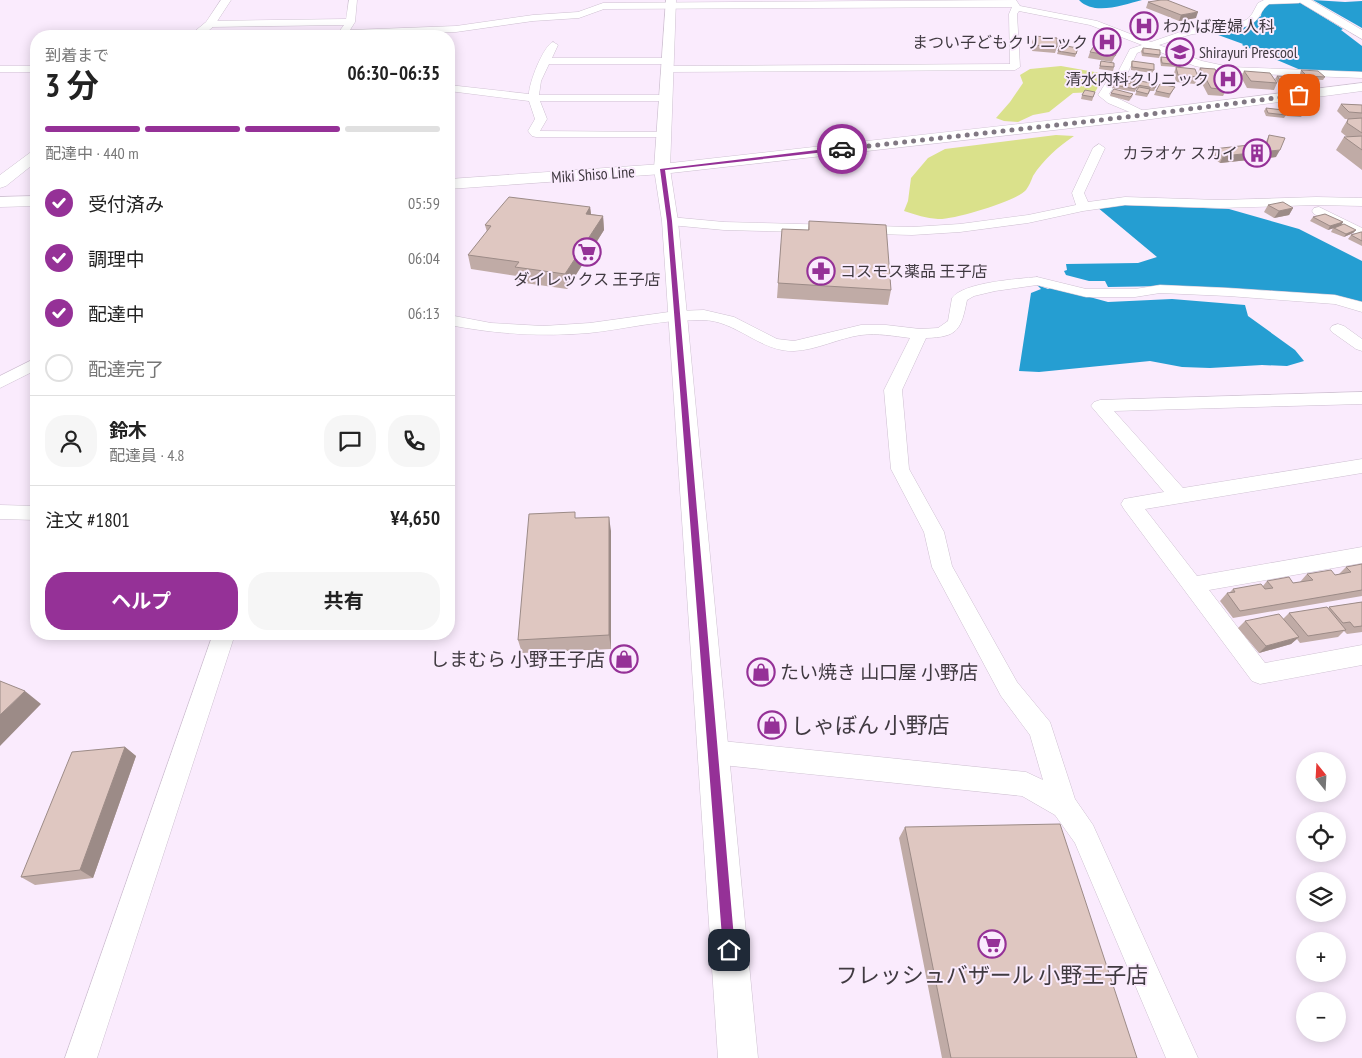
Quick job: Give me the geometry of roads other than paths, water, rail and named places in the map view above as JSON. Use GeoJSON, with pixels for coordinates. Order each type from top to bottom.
{"type":"FeatureCollection","features":[{"type":"Feature","properties":{"kind":"main road"},"geometry":{"type":"LineString","coordinates":[[1301,0],[1362,35]]}},
{"type":"Feature","properties":{"kind":"main road","name":"Miki Shiso Line"},"geometry":{"type":"LineString","coordinates":[[455,184],[662,169],[1144,115],[1362,88]]}},
{"type":"Feature","properties":{"kind":"main road"},"geometry":{"type":"LineString","coordinates":[[0,202],[30,201]]}},
{"type":"Feature","properties":{"kind":"street"},"geometry":{"type":"LineString","coordinates":[[202,30],[210,24],[226,0]]}},
{"type":"Feature","properties":{"kind":"street"},"geometry":{"type":"LineString","coordinates":[[345,30],[350,22],[353,0]]}},
{"type":"Feature","properties":{"kind":"street"},"geometry":{"type":"LineString","coordinates":[[1144,115],[1133,108],[1107,99],[1102,95],[1116,75],[1122,74],[1134,52],[1189,32],[1234,27],[1249,22],[1256,15],[1261,5],[1267,2],[1301,0]]}},
{"type":"Feature","properties":{"kind":"street"},"geometry":{"type":"LineString","coordinates":[[437,30],[541,17],[579,15],[599,3],[1015,4],[1098,24],[1119,31],[1192,63],[1209,68],[1362,75]]}},
{"type":"Feature","properties":{"kind":"street"},"geometry":{"type":"LineString","coordinates":[[670,3],[662,169],[670,221],[676,316],[738,1058]]}},
{"type":"Feature","properties":{"kind":"street"},"geometry":{"type":"LineString","coordinates":[[546,61],[667,65],[1014,67],[1013,14],[1015,4]]}},
{"type":"Feature","properties":{"kind":"street"},"geometry":{"type":"LineString","coordinates":[[535,9],[536,13],[541,17]]}},
{"type":"Feature","properties":{"kind":"street"},"geometry":{"type":"LineString","coordinates":[[210,24],[350,22]]}},
{"type":"Feature","properties":{"kind":"street"},"geometry":{"type":"LineString","coordinates":[[553,45],[534,86],[534,109],[541,119],[534,131],[536,134],[664,135]]}},
{"type":"Feature","properties":{"kind":"street"},"geometry":{"type":"LineString","coordinates":[[0,69],[30,69]]}},
{"type":"Feature","properties":{"kind":"street"},"geometry":{"type":"LineString","coordinates":[[1293,72],[1307,86],[1319,93]]}},
{"type":"Feature","properties":{"kind":"street"},"geometry":{"type":"LineString","coordinates":[[455,89],[534,98],[665,98]]}},
{"type":"Feature","properties":{"kind":"street"},"geometry":{"type":"LineString","coordinates":[[1083,207],[1078,193],[1098,148]]}},
{"type":"Feature","properties":{"kind":"street"},"geometry":{"type":"LineString","coordinates":[[0,183],[30,159]]}},
{"type":"Feature","properties":{"kind":"street"},"geometry":{"type":"LineString","coordinates":[[670,221],[724,226],[912,231],[960,228],[1028,219],[1083,207],[1125,201],[1220,204],[1316,201],[1362,202]]}},
{"type":"Feature","properties":{"kind":"street"},"geometry":{"type":"LineString","coordinates":[[1298,203],[1362,233]]}},
{"type":"Feature","properties":{"kind":"street"},"geometry":{"type":"LineString","coordinates":[[455,321],[491,328],[543,331],[590,328],[676,316],[704,316],[729,320],[774,342],[794,346],[861,330],[886,330],[920,334],[942,333],[955,323],[960,298],[969,293],[1022,282],[1049,283],[1086,293],[1135,293],[1160,289],[1218,291],[1335,300],[1362,307]]}},
{"type":"Feature","properties":{"kind":"street"},"geometry":{"type":"LineString","coordinates":[[1338,329],[1362,346]]}},
{"type":"Feature","properties":{"kind":"street"},"geometry":{"type":"LineString","coordinates":[[920,334],[893,390],[900,469],[934,532],[942,567],[1009,689],[1041,730],[1064,806],[1084,834],[1182,1058]]}},
{"type":"Feature","properties":{"kind":"street"},"geometry":{"type":"LineString","coordinates":[[0,383],[30,366]]}},
{"type":"Feature","properties":{"kind":"street"},"geometry":{"type":"LineString","coordinates":[[1179,496],[1100,406],[1362,398]]}},
{"type":"Feature","properties":{"kind":"street"},"geometry":{"type":"LineString","coordinates":[[1362,466],[1131,504],[1260,674],[1362,655]]}},
{"type":"Feature","properties":{"kind":"street"},"geometry":{"type":"LineString","coordinates":[[0,512],[30,513]]}},
{"type":"Feature","properties":{"kind":"street"},"geometry":{"type":"LineString","coordinates":[[1192,585],[1362,555]]}},
{"type":"Feature","properties":{"kind":"street"},"geometry":{"type":"LineString","coordinates":[[81,1058],[222,640]]}},
{"type":"Feature","properties":{"kind":"street"},"geometry":{"type":"LineString","coordinates":[[712,752],[1026,784],[1064,806]]}},
{"type":"Feature","properties":{"kind":"water"},"geometry":{"type":"Polygon","coordinates":[[[1079,0],[1142,0],[1109,8],[1101,8],[1085,5],[1079,0]]]}},
{"type":"Feature","properties":{"kind":"water"},"geometry":{"type":"Polygon","coordinates":[[[1313,0],[1362,1],[1362,28],[1313,0]]]}},
{"type":"Feature","properties":{"kind":"water"},"geometry":{"type":"Polygon","coordinates":[[[1299,2],[1343,29],[1341,30],[1362,46],[1362,72],[1303,71],[1243,44],[1210,32],[1249,25],[1261,16],[1262,8],[1269,4],[1299,2]]]}},
{"type":"Feature","properties":{"kind":"water"},"geometry":{"type":"Polygon","coordinates":[[[1124,205],[1229,209],[1299,229],[1362,261],[1362,302],[1167,286],[1108,287],[1105,281],[1089,281],[1066,275],[1064,271],[1067,270],[1066,264],[1138,263],[1157,257],[1097,207],[1124,205]]]}},
{"type":"Feature","properties":{"kind":"water"},"geometry":{"type":"Polygon","coordinates":[[[1037,285],[1048,289],[1053,287],[1108,302],[1172,299],[1245,305],[1248,316],[1295,350],[1304,361],[1287,366],[1262,365],[1210,368],[1182,367],[1150,361],[1039,372],[1019,371],[1031,293],[1041,289],[1037,285]]]}},
{"type":"Feature","properties":{"kind":"place","name":"わかば産婦人科"},"geometry":{"type":"Point","coordinates":[1144,26]}},
{"type":"Feature","properties":{"kind":"place","name":"まつい子どもクリニック"},"geometry":{"type":"Point","coordinates":[1107,42]}},
{"type":"Feature","properties":{"kind":"place","name":"Shirayuri Prescool"},"geometry":{"type":"Point","coordinates":[1180,52]}},
{"type":"Feature","properties":{"kind":"place","name":"清水内科クリニック"},"geometry":{"type":"Point","coordinates":[1228,79]}},
{"type":"Feature","properties":{"kind":"place","name":"カラオケ スカイ"},"geometry":{"type":"Point","coordinates":[1257,153]}},
{"type":"Feature","properties":{"kind":"place","name":"ダイレックス 王子店"},"geometry":{"type":"Point","coordinates":[587,252]}},
{"type":"Feature","properties":{"kind":"place","name":"コスモス薬品 王子店"},"geometry":{"type":"Point","coordinates":[821,271]}},
{"type":"Feature","properties":{"kind":"place","name":"しまむら 小野王子店"},"geometry":{"type":"Point","coordinates":[624,659]}},
{"type":"Feature","properties":{"kind":"place","name":"たい焼き 山口屋 小野店"},"geometry":{"type":"Point","coordinates":[761,672]}},
{"type":"Feature","properties":{"kind":"place","name":"しゃぼん 小野店"},"geometry":{"type":"Point","coordinates":[772,725]}},
{"type":"Feature","properties":{"kind":"place","name":"フレッシュバザール 小野王子店"},"geometry":{"type":"Point","coordinates":[992,944]}}]}
